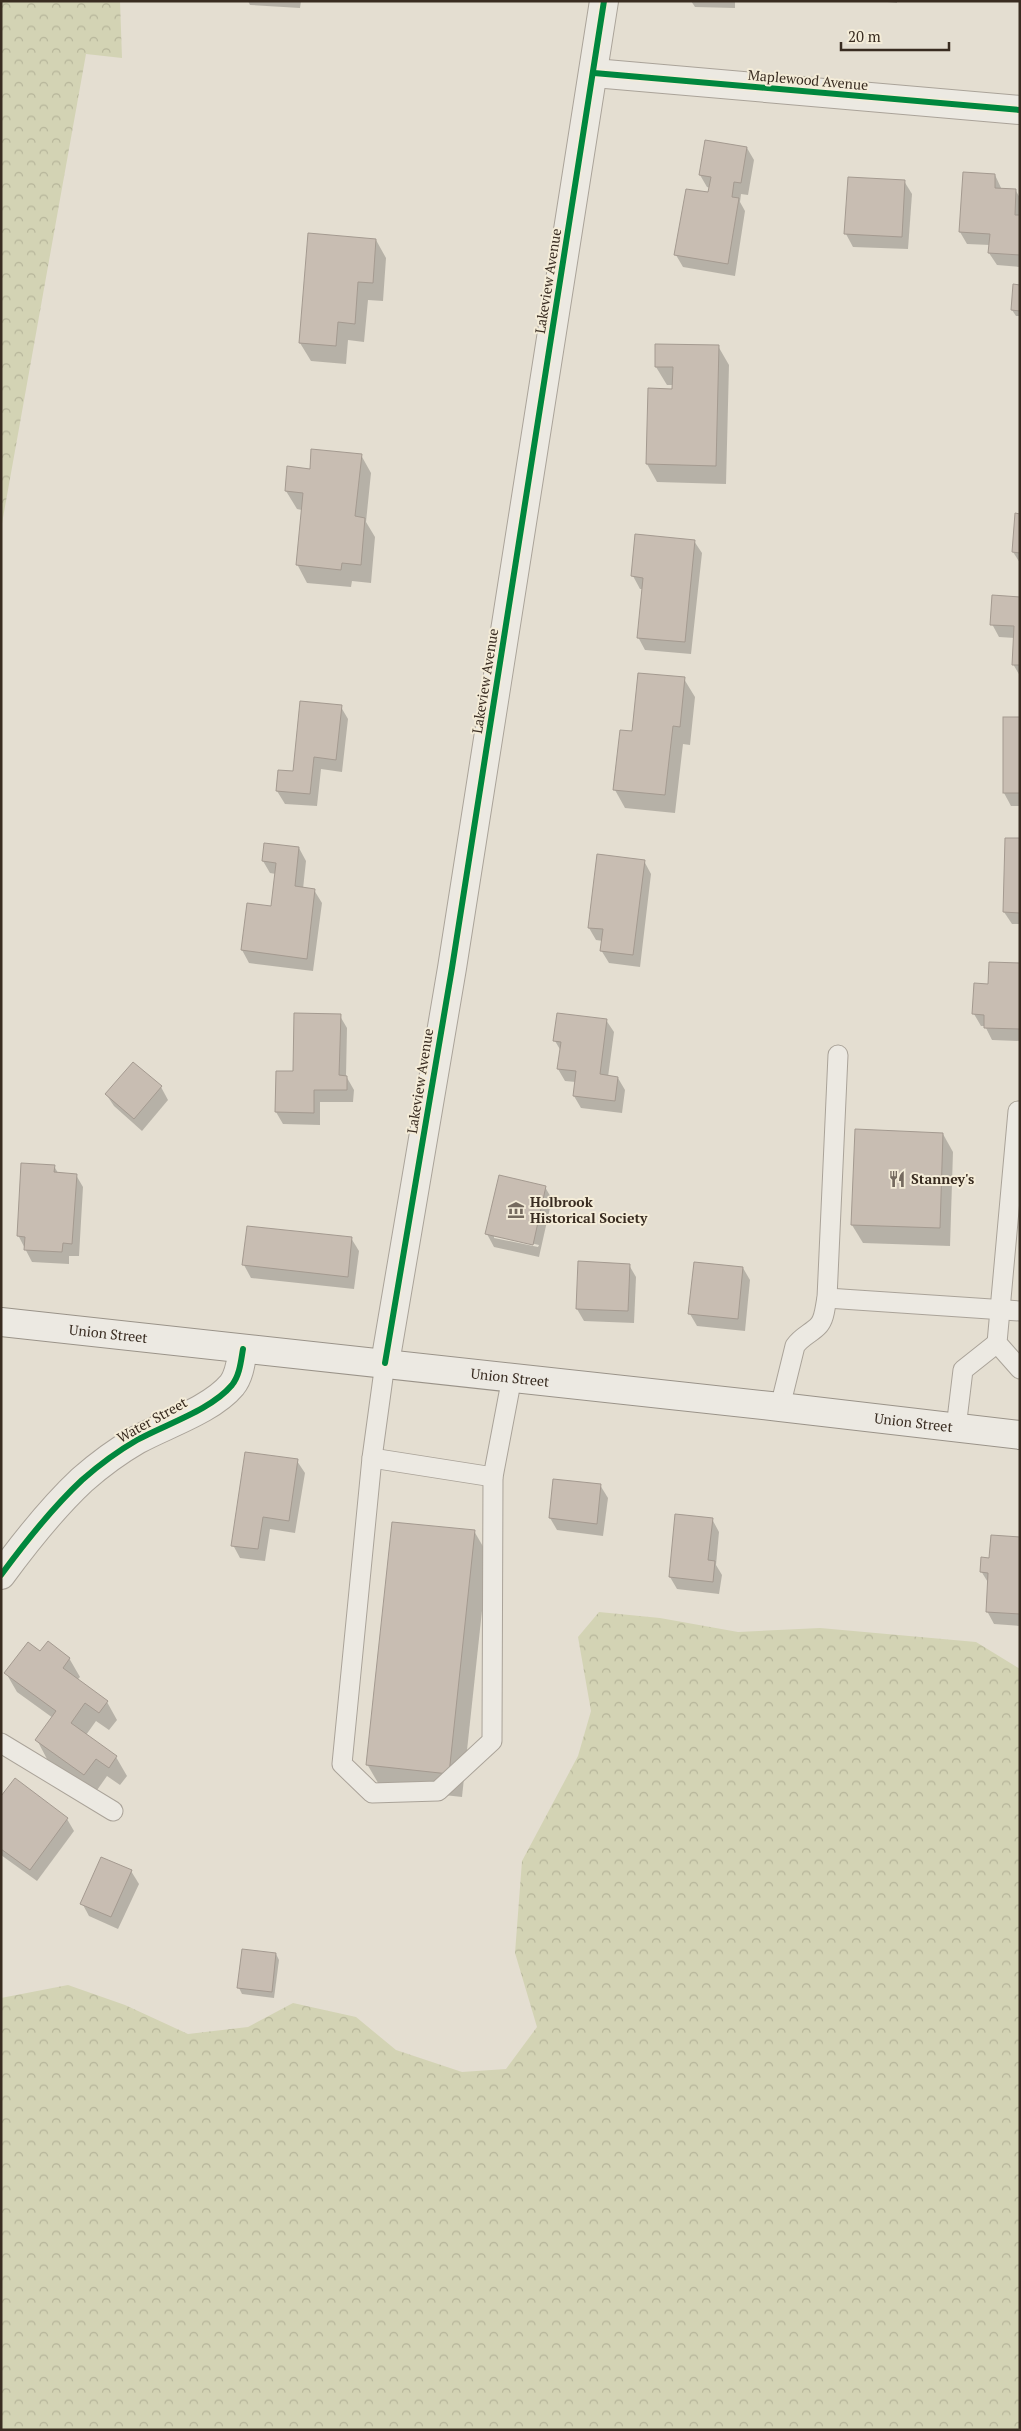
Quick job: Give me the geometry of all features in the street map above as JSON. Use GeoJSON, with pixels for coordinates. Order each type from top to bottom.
{"type":"FeatureCollection","features":[{"type":"Feature","properties":{"kind":"street","name":"Lakeview Avenue"},"geometry":{"type":"LineString","coordinates":[[385,1363],[452,968],[604,1]]}},
{"type":"Feature","properties":{"kind":"street","name":"Maplewood Avenue"},"geometry":{"type":"LineString","coordinates":[[594,73],[1020,110]]}},
{"type":"Feature","properties":{"kind":"street","name":"Union Street"},"geometry":{"type":"LineString","coordinates":[[1,1322],[512,1377],[1020,1435]]}},
{"type":"Feature","properties":{"kind":"street","name":"Water Street"},"geometry":{"type":"LineString","coordinates":[[1,1575],[38,1525],[83,1480],[110,1458],[137,1440],[209,1403],[234,1383],[243,1349]]}},
{"type":"Feature","properties":{"kind":"lane"},"geometry":{"type":"LineString","coordinates":[[780,1407],[795,1346],[800,1338],[819,1325],[827,1298],[838,1055]]}},
{"type":"Feature","properties":{"kind":"lane"},"geometry":{"type":"LineString","coordinates":[[1020,1111],[1018,1111],[997,1343],[1020,1369]]}},
{"type":"Feature","properties":{"kind":"lane"},"geometry":{"type":"LineString","coordinates":[[827,1298],[1020,1311]]}},
{"type":"Feature","properties":{"kind":"lane"},"geometry":{"type":"LineString","coordinates":[[956,1428],[962,1370],[997,1343]]}},
{"type":"Feature","properties":{"kind":"lane"},"geometry":{"type":"LineString","coordinates":[[385,1363],[372,1458],[342,1764],[372,1793],[438,1790],[492,1741],[493,1477],[512,1377]]}},
{"type":"Feature","properties":{"kind":"lane"},"geometry":{"type":"LineString","coordinates":[[372,1458],[493,1477]]}},
{"type":"Feature","properties":{"kind":"lane"},"geometry":{"type":"LineString","coordinates":[[1,1743],[113,1811]]}},
{"type":"Feature","properties":{"kind":"green space"},"geometry":{"type":"Polygon","coordinates":[[[1,1],[120,1],[122,58],[86,54],[1,529],[1,1]]]}},
{"type":"Feature","properties":{"kind":"green space"},"geometry":{"type":"Polygon","coordinates":[[[599,1612],[660,1618],[738,1632],[820,1628],[976,1642],[1020,1669],[1020,2430],[1,2430],[1,1998],[68,1985],[125,2005],[188,2034],[248,2027],[293,2003],[356,2017],[396,2050],[462,2072],[506,2069],[537,2027],[515,1953],[522,1861],[578,1756],[591,1711],[578,1637],[599,1612]]]}},
{"type":"Feature","properties":{"kind":"building"},"geometry":{"type":"Polygon","coordinates":[[[705,140],[747,147],[741,183],[734,182],[732,197],[739,198],[728,264],[674,255],[686,189],[708,192],[711,177],[699,175],[705,140]]]}},
{"type":"Feature","properties":{"kind":"building"},"geometry":{"type":"Polygon","coordinates":[[[963,172],[995,174],[995,188],[1016,189],[1015,215],[1020,215],[1020,255],[988,253],[990,234],[959,232],[963,172]]]}},
{"type":"Feature","properties":{"kind":"building"},"geometry":{"type":"Polygon","coordinates":[[[848,177],[905,180],[902,237],[844,234],[848,177]]]}},
{"type":"Feature","properties":{"kind":"building"},"geometry":{"type":"Polygon","coordinates":[[[308,233],[376,239],[373,283],[358,282],[355,324],[338,322],[336,346],[299,343],[308,233]]]}},
{"type":"Feature","properties":{"kind":"building"},"geometry":{"type":"Polygon","coordinates":[[[1013,284],[1020,285],[1020,311],[1011,310],[1013,284]]]}},
{"type":"Feature","properties":{"kind":"building"},"geometry":{"type":"Polygon","coordinates":[[[655,344],[719,345],[716,466],[646,464],[648,388],[672,389],[673,367],[655,367],[655,344]]]}},
{"type":"Feature","properties":{"kind":"building"},"geometry":{"type":"Polygon","coordinates":[[[311,449],[362,454],[355,516],[365,518],[361,565],[342,563],[341,570],[296,565],[303,493],[285,491],[287,466],[310,469],[311,449]]]}},
{"type":"Feature","properties":{"kind":"building"},"geometry":{"type":"Polygon","coordinates":[[[1015,513],[1020,514],[1020,553],[1012,552],[1015,513]]]}},
{"type":"Feature","properties":{"kind":"building"},"geometry":{"type":"Polygon","coordinates":[[[635,534],[695,540],[685,642],[637,638],[643,578],[631,576],[635,534]]]}},
{"type":"Feature","properties":{"kind":"building"},"geometry":{"type":"Polygon","coordinates":[[[992,595],[1020,597],[1020,665],[1012,665],[1014,626],[990,625],[992,595]]]}},
{"type":"Feature","properties":{"kind":"building"},"geometry":{"type":"Polygon","coordinates":[[[638,673],[685,677],[680,727],[673,726],[665,795],[613,790],[620,730],[632,731],[638,673]]]}},
{"type":"Feature","properties":{"kind":"building"},"geometry":{"type":"Polygon","coordinates":[[[300,701],[342,705],[336,760],[314,757],[310,794],[276,791],[278,770],[293,771],[300,701]]]}},
{"type":"Feature","properties":{"kind":"building"},"geometry":{"type":"Polygon","coordinates":[[[1003,717],[1020,717],[1020,793],[1003,793],[1003,717]]]}},
{"type":"Feature","properties":{"kind":"building"},"geometry":{"type":"Polygon","coordinates":[[[1005,838],[1020,838],[1020,913],[1003,912],[1005,838]]]}},
{"type":"Feature","properties":{"kind":"building"},"geometry":{"type":"Polygon","coordinates":[[[264,843],[299,847],[295,886],[315,889],[307,959],[241,950],[247,903],[271,906],[276,863],[262,861],[264,843]]]}},
{"type":"Feature","properties":{"kind":"building"},"geometry":{"type":"Polygon","coordinates":[[[597,854],[645,860],[633,955],[600,951],[603,929],[588,928],[597,854]]]}},
{"type":"Feature","properties":{"kind":"building"},"geometry":{"type":"Polygon","coordinates":[[[989,962],[1020,963],[1020,1029],[984,1028],[984,1015],[972,1014],[974,983],[988,984],[989,962]]]}},
{"type":"Feature","properties":{"kind":"building"},"geometry":{"type":"Polygon","coordinates":[[[294,1013],[341,1014],[339,1075],[347,1076],[347,1090],[314,1090],[314,1113],[275,1112],[276,1071],[293,1071],[294,1013]]]}},
{"type":"Feature","properties":{"kind":"building"},"geometry":{"type":"Polygon","coordinates":[[[557,1013],[607,1019],[600,1074],[618,1077],[615,1101],[573,1096],[576,1071],[557,1069],[561,1042],[553,1041],[557,1013]]]}},
{"type":"Feature","properties":{"kind":"building"},"geometry":{"type":"Polygon","coordinates":[[[133,1062],[162,1086],[134,1119],[105,1094],[133,1062]]]}},
{"type":"Feature","properties":{"kind":"building","name":"Stanney's"},"geometry":{"type":"Polygon","coordinates":[[[855,1129],[943,1133],[940,1228],[851,1225],[855,1129]]]}},
{"type":"Feature","properties":{"kind":"building"},"geometry":{"type":"Polygon","coordinates":[[[21,1163],[55,1165],[54,1172],[77,1174],[72,1244],[63,1243],[62,1252],[24,1250],[25,1237],[17,1236],[21,1163]]]}},
{"type":"Feature","properties":{"kind":"building","name":"Holbrook Historical Society"},"geometry":{"type":"Polygon","coordinates":[[[499,1175],[546,1186],[533,1245],[485,1234],[499,1175]]]}},
{"type":"Feature","properties":{"kind":"building"},"geometry":{"type":"Polygon","coordinates":[[[247,1226],[352,1237],[348,1277],[242,1265],[247,1226]]]}},
{"type":"Feature","properties":{"kind":"building"},"geometry":{"type":"Polygon","coordinates":[[[578,1261],[630,1264],[628,1311],[576,1309],[578,1261]]]}},
{"type":"Feature","properties":{"kind":"building"},"geometry":{"type":"Polygon","coordinates":[[[694,1262],[743,1267],[738,1319],[688,1314],[694,1262]]]}},
{"type":"Feature","properties":{"kind":"building"},"geometry":{"type":"Polygon","coordinates":[[[245,1452],[298,1459],[289,1521],[263,1517],[258,1549],[231,1546],[245,1452]]]}},
{"type":"Feature","properties":{"kind":"building"},"geometry":{"type":"Polygon","coordinates":[[[553,1479],[601,1484],[597,1524],[549,1518],[553,1479]]]}},
{"type":"Feature","properties":{"kind":"building"},"geometry":{"type":"Polygon","coordinates":[[[675,1514],[713,1518],[708,1560],[715,1561],[713,1582],[669,1577],[675,1514]]]}},
{"type":"Feature","properties":{"kind":"building"},"geometry":{"type":"Polygon","coordinates":[[[392,1522],[475,1530],[449,1774],[366,1765],[392,1522]]]}},
{"type":"Feature","properties":{"kind":"building"},"geometry":{"type":"Polygon","coordinates":[[[991,1535],[1020,1537],[1020,1614],[986,1612],[988,1573],[980,1572],[981,1557],[989,1558],[991,1535]]]}},
{"type":"Feature","properties":{"kind":"building"},"geometry":{"type":"Polygon","coordinates":[[[48,1641],[70,1658],[63,1668],[108,1701],[99,1713],[85,1703],[71,1723],[117,1756],[109,1768],[96,1759],[84,1775],[35,1740],[56,1711],[4,1673],[28,1642],[40,1651],[48,1641]]]}},
{"type":"Feature","properties":{"kind":"building"},"geometry":{"type":"Polygon","coordinates":[[[15,1778],[68,1818],[30,1870],[1,1849],[1,1796],[15,1778]]]}},
{"type":"Feature","properties":{"kind":"building"},"geometry":{"type":"Polygon","coordinates":[[[101,1857],[132,1870],[111,1917],[80,1904],[101,1857]]]}},
{"type":"Feature","properties":{"kind":"building"},"geometry":{"type":"Polygon","coordinates":[[[242,1949],[276,1953],[272,1992],[237,1988],[242,1949]]]}},
{"type":"Feature","properties":{"kind":"cycle path"},"geometry":{"type":"LineString","coordinates":[[385,1363],[452,968],[604,1]]}},
{"type":"Feature","properties":{"kind":"cycle path"},"geometry":{"type":"LineString","coordinates":[[594,73],[1020,110]]}},
{"type":"Feature","properties":{"kind":"cycle path"},"geometry":{"type":"LineString","coordinates":[[1,1575],[49,1514],[95,1469],[137,1440],[188,1416],[223,1394],[237,1377],[243,1349]]}},
{"type":"Feature","properties":{"kind":"place","name":"Stanney's"},"geometry":{"type":"Point","coordinates":[897,1179]}},
{"type":"Feature","properties":{"kind":"place","name":"Holbrook Historical Society"},"geometry":{"type":"Point","coordinates":[516,1210]}}]}
